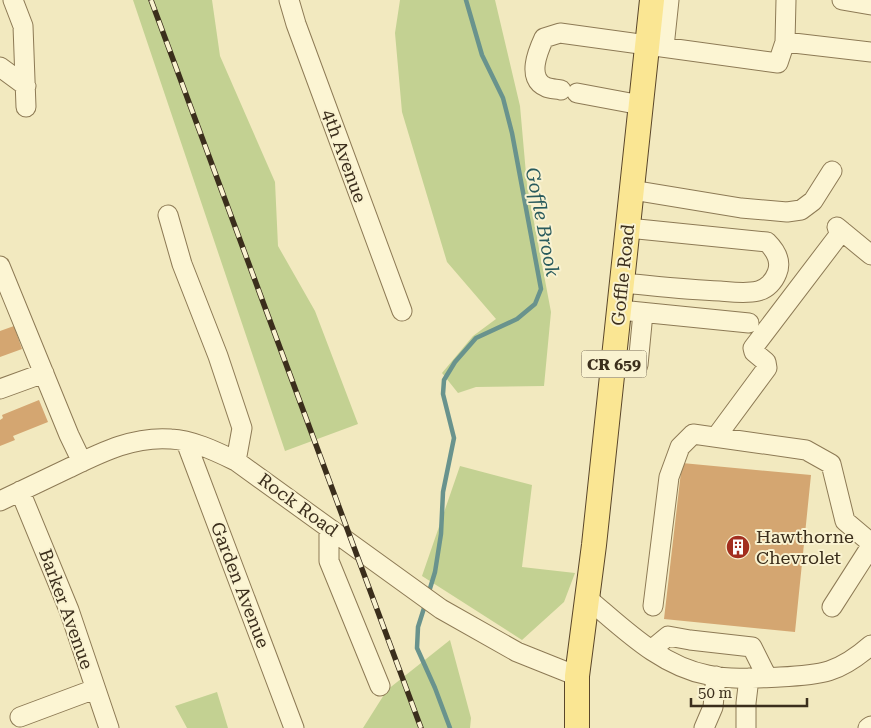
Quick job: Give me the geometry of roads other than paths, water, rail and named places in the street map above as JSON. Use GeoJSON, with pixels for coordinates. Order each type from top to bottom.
{"type":"FeatureCollection","features":[{"type":"Feature","properties":{"kind":"main road","name":"Goffle Road"},"geometry":{"type":"LineString","coordinates":[[577,728],[577,676],[620,310],[641,105],[656,45],[652,0]]}},
{"type":"Feature","properties":{"kind":"street"},"geometry":{"type":"LineString","coordinates":[[13,0],[23,26],[26,107]]}},
{"type":"Feature","properties":{"kind":"street","name":"4th Avenue"},"geometry":{"type":"LineString","coordinates":[[288,0],[402,311]]}},
{"type":"Feature","properties":{"kind":"street"},"geometry":{"type":"LineString","coordinates":[[656,45],[669,0]]}},
{"type":"Feature","properties":{"kind":"street"},"geometry":{"type":"LineString","coordinates":[[641,105],[546,87],[538,81],[535,71],[539,50],[544,38],[560,33],[778,63],[785,42],[786,0]]}},
{"type":"Feature","properties":{"kind":"street"},"geometry":{"type":"LineString","coordinates":[[842,0],[871,5]]}},
{"type":"Feature","properties":{"kind":"street"},"geometry":{"type":"LineString","coordinates":[[785,42],[871,52]]}},
{"type":"Feature","properties":{"kind":"street"},"geometry":{"type":"LineString","coordinates":[[0,68],[26,86]]}},
{"type":"Feature","properties":{"kind":"street"},"geometry":{"type":"LineString","coordinates":[[632,190],[741,208],[787,212],[800,210],[813,200],[832,171]]}},
{"type":"Feature","properties":{"kind":"street"},"geometry":{"type":"LineString","coordinates":[[168,215],[182,264],[218,356],[242,428],[236,461]]}},
{"type":"Feature","properties":{"kind":"street"},"geometry":{"type":"LineString","coordinates":[[622,283],[693,290],[760,291],[771,284],[778,272],[778,259],[773,248],[767,242],[628,228]]}},
{"type":"Feature","properties":{"kind":"street"},"geometry":{"type":"LineString","coordinates":[[716,437],[766,368],[766,362],[754,352],[753,348],[840,229],[871,255]]}},
{"type":"Feature","properties":{"kind":"street"},"geometry":{"type":"LineString","coordinates":[[0,266],[82,462]]}},
{"type":"Feature","properties":{"kind":"street"},"geometry":{"type":"LineString","coordinates":[[620,310],[749,323]]}},
{"type":"Feature","properties":{"kind":"street"},"geometry":{"type":"LineString","coordinates":[[638,365],[643,313]]}},
{"type":"Feature","properties":{"kind":"street"},"geometry":{"type":"LineString","coordinates":[[0,389],[44,373]]}},
{"type":"Feature","properties":{"kind":"street"},"geometry":{"type":"LineString","coordinates":[[653,606],[669,477],[680,447],[693,434],[806,450],[831,464],[845,521],[871,544],[832,607]]}},
{"type":"Feature","properties":{"kind":"street","name":"Rock Road"},"geometry":{"type":"LineString","coordinates":[[0,501],[119,445],[156,439],[173,439],[186,442],[223,454],[236,461],[416,592],[470,627],[532,659],[577,676]]}},
{"type":"Feature","properties":{"kind":"street","name":"Garden Avenue"},"geometry":{"type":"LineString","coordinates":[[186,442],[294,728]]}},
{"type":"Feature","properties":{"kind":"street","name":"Barker Avenue"},"geometry":{"type":"LineString","coordinates":[[20,491],[69,610],[109,728]]}},
{"type":"Feature","properties":{"kind":"street"},"geometry":{"type":"LineString","coordinates":[[329,528],[329,561],[380,686]]}},
{"type":"Feature","properties":{"kind":"street"},"geometry":{"type":"LineString","coordinates":[[587,598],[651,650],[674,663],[699,673],[716,676],[758,678],[806,676],[833,671],[855,659],[871,645]]}},
{"type":"Feature","properties":{"kind":"street"},"geometry":{"type":"LineString","coordinates":[[651,650],[668,636],[752,647],[758,678],[746,702],[746,728]]}},
{"type":"Feature","properties":{"kind":"street"},"geometry":{"type":"LineString","coordinates":[[704,728],[712,707],[716,676]]}},
{"type":"Feature","properties":{"kind":"street"},"geometry":{"type":"LineString","coordinates":[[20,717],[95,689]]}},
{"type":"Feature","properties":{"kind":"waterway","name":"Goffle Brook"},"geometry":{"type":"LineString","coordinates":[[428,595],[435,572],[441,534],[443,492],[454,438],[443,394],[444,380],[455,362],[476,338],[517,319],[535,304],[541,289],[512,133],[503,98],[482,55],[466,0]]}},
{"type":"Feature","properties":{"kind":"waterway","name":"Goffle Brook"},"geometry":{"type":"LineString","coordinates":[[425,605],[418,627],[417,648],[450,728]]}},
{"type":"Feature","properties":{"kind":"railway"},"geometry":{"type":"LineString","coordinates":[[151,0],[421,728]]}},
{"type":"Feature","properties":{"kind":"place","name":"Hawthorne Chevrolet"},"geometry":{"type":"Point","coordinates":[738,547]}}]}
